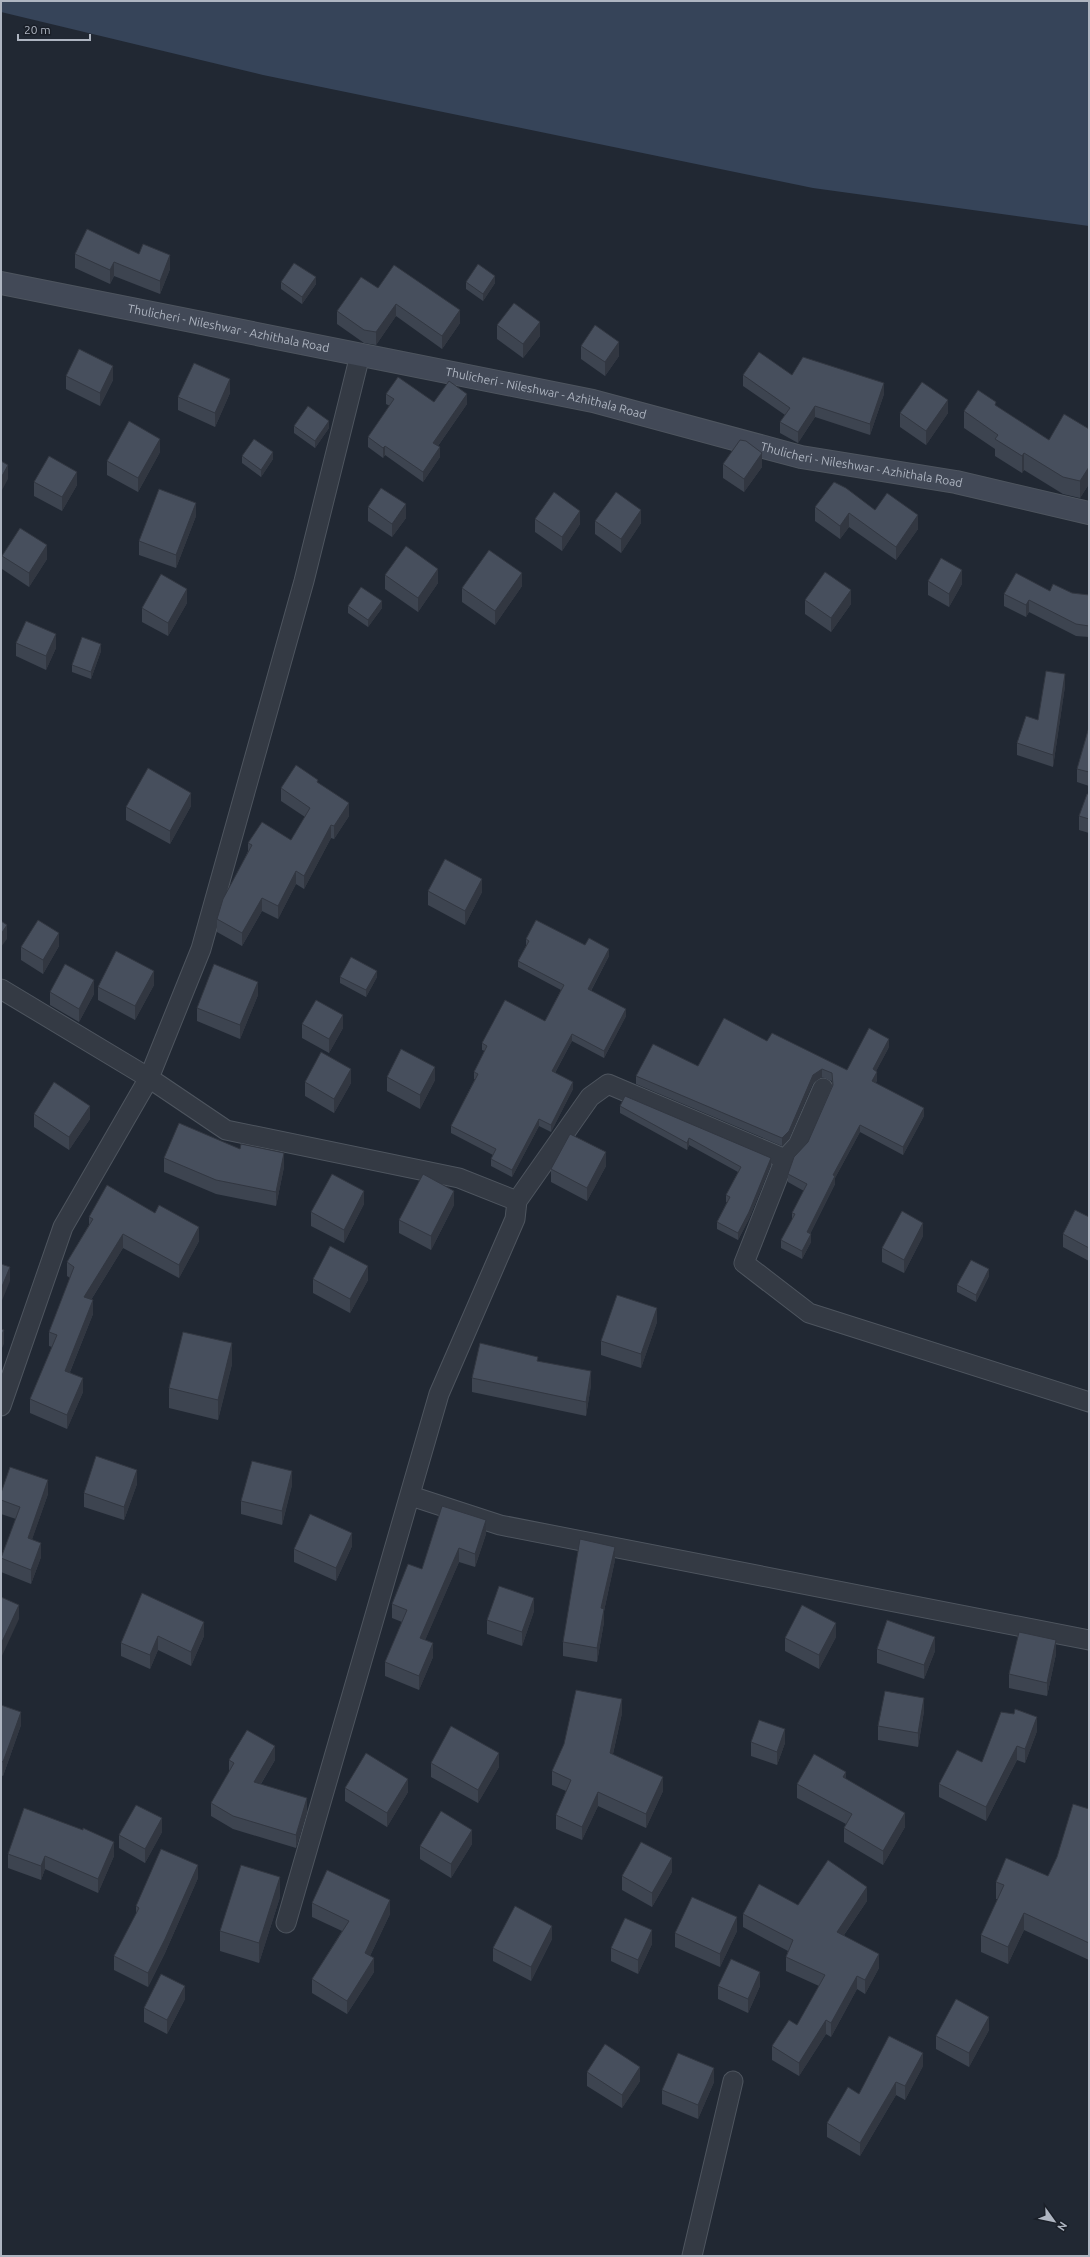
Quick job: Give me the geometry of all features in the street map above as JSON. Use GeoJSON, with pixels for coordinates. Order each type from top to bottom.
{"type":"FeatureCollection","features":[{"type":"Feature","properties":{"kind":"main road","name":"Thulicheri - Nileshwar - Azhithala Road"},"geometry":{"type":"LineString","coordinates":[[1,283],[593,401],[800,457],[956,482],[1089,513]]}},
{"type":"Feature","properties":{"kind":"street"},"geometry":{"type":"LineString","coordinates":[[1,1406],[63,1227],[149,1078],[201,949],[304,581],[360,355]]}},
{"type":"Feature","properties":{"kind":"street"},"geometry":{"type":"LineString","coordinates":[[1,990],[149,1078],[226,1130],[459,1178],[518,1201]]}},
{"type":"Feature","properties":{"kind":"street"},"geometry":{"type":"LineString","coordinates":[[286,1923],[411,1496],[439,1394],[515,1219],[518,1201],[590,1097],[608,1084],[784,1159]]}},
{"type":"Feature","properties":{"kind":"street"},"geometry":{"type":"LineString","coordinates":[[823,1088],[798,1145],[784,1159],[744,1263],[809,1313],[1089,1402]]}},
{"type":"Feature","properties":{"kind":"street"},"geometry":{"type":"LineString","coordinates":[[411,1496],[500,1525],[1089,1640]]}},
{"type":"Feature","properties":{"kind":"street"},"geometry":{"type":"LineString","coordinates":[[692,2256],[733,2080]]}},
{"type":"Feature","properties":{"kind":"water"},"geometry":{"type":"Polygon","coordinates":[[[1,1],[1089,1],[1089,226],[813,188],[263,75],[1,12],[1,1]]]}},
{"type":"Feature","properties":{"kind":"building"},"geometry":{"type":"Polygon","coordinates":[[[87,229],[139,254],[143,244],[170,255],[160,281],[114,262],[110,270],[75,254],[87,229]]]}},
{"type":"Feature","properties":{"kind":"building"},"geometry":{"type":"Polygon","coordinates":[[[294,263],[316,277],[302,297],[281,282],[294,263]]]}},
{"type":"Feature","properties":{"kind":"building"},"geometry":{"type":"Polygon","coordinates":[[[478,264],[495,276],[483,294],[466,282],[478,264]]]}},
{"type":"Feature","properties":{"kind":"building"},"geometry":{"type":"Polygon","coordinates":[[[394,265],[460,310],[442,336],[396,304],[376,332],[364,330],[337,311],[361,277],[378,288],[394,265]]]}},
{"type":"Feature","properties":{"kind":"building"},"geometry":{"type":"Polygon","coordinates":[[[514,303],[540,322],[523,344],[497,325],[514,303]]]}},
{"type":"Feature","properties":{"kind":"building"},"geometry":{"type":"Polygon","coordinates":[[[595,325],[619,342],[605,362],[581,346],[595,325]]]}},
{"type":"Feature","properties":{"kind":"building"},"geometry":{"type":"Polygon","coordinates":[[[79,349],[113,366],[100,393],[66,376],[79,349]]]}},
{"type":"Feature","properties":{"kind":"building"},"geometry":{"type":"Polygon","coordinates":[[[759,352],[792,375],[803,357],[884,383],[870,424],[815,406],[798,432],[780,422],[790,408],[743,375],[759,352]]]}},
{"type":"Feature","properties":{"kind":"building"},"geometry":{"type":"Polygon","coordinates":[[[194,363],[230,379],[215,413],[178,397],[194,363]]]}},
{"type":"Feature","properties":{"kind":"building"},"geometry":{"type":"Polygon","coordinates":[[[398,377],[434,402],[449,381],[467,394],[433,443],[440,447],[423,472],[385,446],[383,448],[368,437],[394,399],[386,394],[398,377]]]}},
{"type":"Feature","properties":{"kind":"building"},"geometry":{"type":"Polygon","coordinates":[[[922,382],[948,400],[926,431],[900,413],[922,382]]]}},
{"type":"Feature","properties":{"kind":"building"},"geometry":{"type":"Polygon","coordinates":[[[978,390],[996,402],[995,405],[1049,440],[1064,414],[1089,429],[1089,467],[1080,481],[1063,477],[1024,453],[1022,456],[995,439],[998,435],[964,411],[978,390]]]}},
{"type":"Feature","properties":{"kind":"building"},"geometry":{"type":"Polygon","coordinates":[[[308,406],[329,421],[315,441],[294,426],[308,406]]]}},
{"type":"Feature","properties":{"kind":"building"},"geometry":{"type":"Polygon","coordinates":[[[129,421],[160,439],[138,478],[107,461],[129,421]]]}},
{"type":"Feature","properties":{"kind":"building"},"geometry":{"type":"Polygon","coordinates":[[[254,439],[273,452],[261,470],[242,456],[254,439]]]}},
{"type":"Feature","properties":{"kind":"building"},"geometry":{"type":"Polygon","coordinates":[[[740,440],[746,441],[762,453],[744,479],[723,464],[740,440]]]}},
{"type":"Feature","properties":{"kind":"building"},"geometry":{"type":"Polygon","coordinates":[[[49,456],[77,472],[62,497],[34,482],[49,456]]]}},
{"type":"Feature","properties":{"kind":"building"},"geometry":{"type":"Polygon","coordinates":[[[1,461],[8,465],[1,478],[1,461]]]}},
{"type":"Feature","properties":{"kind":"building"},"geometry":{"type":"Polygon","coordinates":[[[834,482],[846,488],[875,510],[887,493],[918,515],[896,547],[849,513],[840,526],[815,507],[834,482]]]}},
{"type":"Feature","properties":{"kind":"building"},"geometry":{"type":"Polygon","coordinates":[[[381,488],[406,504],[392,524],[368,507],[381,488]]]}},
{"type":"Feature","properties":{"kind":"building"},"geometry":{"type":"Polygon","coordinates":[[[159,489],[196,503],[176,555],[139,541],[159,489]]]}},
{"type":"Feature","properties":{"kind":"building"},"geometry":{"type":"Polygon","coordinates":[[[554,492],[580,511],[562,537],[535,519],[554,492]]]}},
{"type":"Feature","properties":{"kind":"building"},"geometry":{"type":"Polygon","coordinates":[[[616,492],[641,510],[621,539],[595,521],[616,492]]]}},
{"type":"Feature","properties":{"kind":"building"},"geometry":{"type":"Polygon","coordinates":[[[20,528],[47,545],[29,573],[2,556],[20,528]]]}},
{"type":"Feature","properties":{"kind":"building"},"geometry":{"type":"Polygon","coordinates":[[[406,546],[438,569],[418,598],[385,575],[406,546]]]}},
{"type":"Feature","properties":{"kind":"building"},"geometry":{"type":"Polygon","coordinates":[[[489,550],[522,573],[495,611],[462,588],[489,550]]]}},
{"type":"Feature","properties":{"kind":"building"},"geometry":{"type":"Polygon","coordinates":[[[941,558],[962,570],[949,594],[928,581],[941,558]]]}},
{"type":"Feature","properties":{"kind":"building"},"geometry":{"type":"Polygon","coordinates":[[[825,572],[851,590],[831,618],[805,600],[825,572]]]}},
{"type":"Feature","properties":{"kind":"building"},"geometry":{"type":"Polygon","coordinates":[[[1016,573],[1050,591],[1053,584],[1072,593],[1089,595],[1089,626],[1076,624],[1029,600],[1026,605],[1004,594],[1016,573]]]}},
{"type":"Feature","properties":{"kind":"building"},"geometry":{"type":"Polygon","coordinates":[[[161,574],[187,589],[168,623],[142,608],[161,574]]]}},
{"type":"Feature","properties":{"kind":"building"},"geometry":{"type":"Polygon","coordinates":[[[361,587],[382,601],[368,620],[348,606],[361,587]]]}},
{"type":"Feature","properties":{"kind":"building"},"geometry":{"type":"Polygon","coordinates":[[[26,621],[56,634],[46,656],[16,643],[26,621]]]}},
{"type":"Feature","properties":{"kind":"building"},"geometry":{"type":"Polygon","coordinates":[[[82,637],[101,644],[91,672],[72,665],[82,637]]]}},
{"type":"Feature","properties":{"kind":"building"},"geometry":{"type":"Polygon","coordinates":[[[1046,671],[1065,674],[1053,755],[1017,743],[1026,716],[1038,720],[1046,671]]]}},
{"type":"Feature","properties":{"kind":"building"},"geometry":{"type":"Polygon","coordinates":[[[1089,727],[1089,772],[1077,769],[1089,727]]]}},
{"type":"Feature","properties":{"kind":"building"},"geometry":{"type":"Polygon","coordinates":[[[296,765],[318,780],[317,782],[349,803],[334,826],[331,825],[304,876],[296,871],[278,906],[262,898],[242,933],[217,919],[223,899],[252,845],[248,843],[262,822],[291,840],[310,808],[281,788],[296,765]]]}},
{"type":"Feature","properties":{"kind":"building"},"geometry":{"type":"Polygon","coordinates":[[[148,768],[191,793],[170,831],[126,807],[148,768]]]}},
{"type":"Feature","properties":{"kind":"building"},"geometry":{"type":"Polygon","coordinates":[[[1087,794],[1089,794],[1089,819],[1079,816],[1087,794]]]}},
{"type":"Feature","properties":{"kind":"building"},"geometry":{"type":"Polygon","coordinates":[[[445,859],[482,879],[465,911],[428,891],[445,859]]]}},
{"type":"Feature","properties":{"kind":"building"},"geometry":{"type":"Polygon","coordinates":[[[38,920],[59,933],[43,960],[21,947],[38,920]]]}},
{"type":"Feature","properties":{"kind":"building"},"geometry":{"type":"Polygon","coordinates":[[[536,920],[585,945],[589,938],[609,949],[588,989],[626,1009],[604,1051],[572,1034],[552,1071],[573,1082],[551,1125],[539,1119],[512,1170],[491,1159],[496,1149],[451,1126],[478,1074],[474,1072],[487,1046],[482,1043],[505,1000],[545,1021],[564,985],[518,961],[529,941],[526,939],[536,920]]]}},
{"type":"Feature","properties":{"kind":"building"},"geometry":{"type":"Polygon","coordinates":[[[1,921],[7,925],[1,934],[1,921]]]}},
{"type":"Feature","properties":{"kind":"building"},"geometry":{"type":"Polygon","coordinates":[[[116,951],[154,971],[135,1006],[98,987],[116,951]]]}},
{"type":"Feature","properties":{"kind":"building"},"geometry":{"type":"Polygon","coordinates":[[[351,957],[377,971],[366,990],[340,977],[351,957]]]}},
{"type":"Feature","properties":{"kind":"building"},"geometry":{"type":"Polygon","coordinates":[[[65,964],[94,980],[79,1009],[50,992],[65,964]]]}},
{"type":"Feature","properties":{"kind":"building"},"geometry":{"type":"Polygon","coordinates":[[[214,964],[258,982],[240,1025],[197,1008],[214,964]]]}},
{"type":"Feature","properties":{"kind":"building"},"geometry":{"type":"Polygon","coordinates":[[[316,1000],[343,1015],[329,1039],[302,1024],[316,1000]]]}},
{"type":"Feature","properties":{"kind":"building"},"geometry":{"type":"Polygon","coordinates":[[[724,1018],[767,1041],[772,1033],[847,1070],[869,1028],[889,1039],[873,1069],[877,1072],[872,1081],[924,1108],[903,1147],[860,1125],[833,1175],[835,1176],[807,1232],[811,1234],[802,1251],[781,1240],[795,1214],[792,1213],[807,1184],[788,1174],[794,1157],[808,1142],[833,1085],[832,1073],[822,1069],[813,1075],[789,1131],[782,1138],[636,1076],[653,1044],[698,1066],[724,1018]]]}},
{"type":"Feature","properties":{"kind":"building"},"geometry":{"type":"Polygon","coordinates":[[[401,1049],[435,1067],[420,1095],[387,1077],[401,1049]]]}},
{"type":"Feature","properties":{"kind":"building"},"geometry":{"type":"Polygon","coordinates":[[[321,1052],[351,1069],[334,1099],[305,1082],[321,1052]]]}},
{"type":"Feature","properties":{"kind":"building"},"geometry":{"type":"Polygon","coordinates":[[[54,1082],[90,1106],[69,1137],[34,1114],[54,1082]]]}},
{"type":"Feature","properties":{"kind":"building"},"geometry":{"type":"Polygon","coordinates":[[[625,1096],[771,1158],[749,1212],[738,1233],[717,1222],[730,1197],[726,1195],[741,1167],[689,1138],[687,1143],[620,1106],[625,1096]]]}},
{"type":"Feature","properties":{"kind":"building"},"geometry":{"type":"Polygon","coordinates":[[[179,1123],[240,1149],[241,1144],[284,1153],[276,1192],[216,1180],[164,1158],[179,1123]]]}},
{"type":"Feature","properties":{"kind":"building"},"geometry":{"type":"Polygon","coordinates":[[[570,1134],[606,1152],[587,1188],[551,1169],[570,1134]]]}},
{"type":"Feature","properties":{"kind":"building"},"geometry":{"type":"Polygon","coordinates":[[[332,1174],[364,1191],[344,1230],[311,1212],[332,1174]]]}},
{"type":"Feature","properties":{"kind":"building"},"geometry":{"type":"Polygon","coordinates":[[[423,1174],[454,1191],[431,1236],[399,1220],[423,1174]]]}},
{"type":"Feature","properties":{"kind":"building"},"geometry":{"type":"Polygon","coordinates":[[[107,1185],[155,1213],[159,1205],[199,1227],[179,1265],[123,1234],[84,1297],[93,1300],[65,1371],[83,1378],[67,1415],[30,1399],[57,1335],[49,1332],[74,1267],[67,1262],[93,1219],[89,1217],[107,1185]]]}},
{"type":"Feature","properties":{"kind":"building"},"geometry":{"type":"Polygon","coordinates":[[[1075,1210],[1089,1217],[1089,1248],[1063,1234],[1075,1210]]]}},
{"type":"Feature","properties":{"kind":"building"},"geometry":{"type":"Polygon","coordinates":[[[902,1211],[923,1223],[904,1260],[882,1248],[902,1211]]]}},
{"type":"Feature","properties":{"kind":"building"},"geometry":{"type":"Polygon","coordinates":[[[330,1246],[368,1266],[350,1299],[313,1279],[330,1246]]]}},
{"type":"Feature","properties":{"kind":"building"},"geometry":{"type":"Polygon","coordinates":[[[971,1260],[989,1269],[976,1295],[957,1285],[971,1260]]]}},
{"type":"Feature","properties":{"kind":"building"},"geometry":{"type":"Polygon","coordinates":[[[1,1264],[10,1267],[1,1289],[1,1264]]]}},
{"type":"Feature","properties":{"kind":"building"},"geometry":{"type":"Polygon","coordinates":[[[617,1295],[657,1308],[641,1354],[601,1341],[617,1295]]]}},
{"type":"Feature","properties":{"kind":"building"},"geometry":{"type":"Polygon","coordinates":[[[1,1329],[4,1330],[1,1336],[1,1329]]]}},
{"type":"Feature","properties":{"kind":"building"},"geometry":{"type":"Polygon","coordinates":[[[183,1332],[232,1343],[218,1400],[169,1388],[183,1332]]]}},
{"type":"Feature","properties":{"kind":"building"},"geometry":{"type":"Polygon","coordinates":[[[480,1343],[538,1357],[537,1361],[591,1371],[586,1402],[472,1378],[480,1343]]]}},
{"type":"Feature","properties":{"kind":"building"},"geometry":{"type":"Polygon","coordinates":[[[96,1456],[137,1470],[124,1507],[84,1493],[96,1456]]]}},
{"type":"Feature","properties":{"kind":"building"},"geometry":{"type":"Polygon","coordinates":[[[252,1461],[292,1471],[282,1511],[241,1501],[252,1461]]]}},
{"type":"Feature","properties":{"kind":"building"},"geometry":{"type":"Polygon","coordinates":[[[10,1467],[48,1480],[28,1538],[41,1543],[31,1570],[1,1558],[20,1507],[1,1500],[1,1493],[10,1467]]]}},
{"type":"Feature","properties":{"kind":"building"},"geometry":{"type":"Polygon","coordinates":[[[442,1506],[486,1520],[475,1554],[459,1548],[420,1638],[433,1643],[419,1676],[385,1662],[407,1610],[392,1604],[408,1564],[422,1569],[442,1506]]]}},
{"type":"Feature","properties":{"kind":"building"},"geometry":{"type":"Polygon","coordinates":[[[310,1514],[352,1533],[336,1568],[294,1549],[310,1514]]]}},
{"type":"Feature","properties":{"kind":"building"},"geometry":{"type":"Polygon","coordinates":[[[580,1539],[615,1547],[601,1608],[604,1609],[597,1648],[563,1642],[580,1539]]]}},
{"type":"Feature","properties":{"kind":"building"},"geometry":{"type":"Polygon","coordinates":[[[499,1586],[534,1598],[522,1632],[487,1620],[499,1586]]]}},
{"type":"Feature","properties":{"kind":"building"},"geometry":{"type":"Polygon","coordinates":[[[142,1593],[204,1622],[191,1652],[158,1636],[150,1655],[121,1643],[142,1593]]]}},
{"type":"Feature","properties":{"kind":"building"},"geometry":{"type":"Polygon","coordinates":[[[1,1597],[19,1605],[1,1644],[1,1597]]]}},
{"type":"Feature","properties":{"kind":"building"},"geometry":{"type":"Polygon","coordinates":[[[802,1605],[836,1623],[819,1655],[785,1638],[802,1605]]]}},
{"type":"Feature","properties":{"kind":"building"},"geometry":{"type":"Polygon","coordinates":[[[887,1620],[935,1637],[924,1665],[877,1649],[887,1620]]]}},
{"type":"Feature","properties":{"kind":"building"},"geometry":{"type":"Polygon","coordinates":[[[1019,1632],[1056,1640],[1047,1683],[1009,1674],[1019,1632]]]}},
{"type":"Feature","properties":{"kind":"building"},"geometry":{"type":"Polygon","coordinates":[[[576,1690],[622,1699],[610,1753],[663,1777],[646,1814],[598,1792],[582,1827],[556,1815],[571,1780],[552,1771],[564,1744],[576,1690]]]}},
{"type":"Feature","properties":{"kind":"building"},"geometry":{"type":"Polygon","coordinates":[[[885,1691],[924,1698],[918,1733],[878,1726],[885,1691]]]}},
{"type":"Feature","properties":{"kind":"building"},"geometry":{"type":"Polygon","coordinates":[[[1,1705],[21,1712],[3,1762],[1,1761],[1,1705]]]}},
{"type":"Feature","properties":{"kind":"building"},"geometry":{"type":"Polygon","coordinates":[[[1015,1709],[1037,1717],[1025,1749],[1017,1746],[986,1807],[939,1784],[957,1750],[982,1762],[1001,1712],[1014,1714],[1015,1709]]]}},
{"type":"Feature","properties":{"kind":"building"},"geometry":{"type":"Polygon","coordinates":[[[759,1720],[785,1729],[777,1752],[751,1742],[759,1720]]]}},
{"type":"Feature","properties":{"kind":"building"},"geometry":{"type":"Polygon","coordinates":[[[451,1726],[499,1753],[478,1790],[431,1763],[451,1726]]]}},
{"type":"Feature","properties":{"kind":"building"},"geometry":{"type":"Polygon","coordinates":[[[247,1730],[275,1746],[254,1782],[307,1798],[296,1835],[233,1816],[211,1803],[234,1763],[229,1760],[247,1730]]]}},
{"type":"Feature","properties":{"kind":"building"},"geometry":{"type":"Polygon","coordinates":[[[366,1753],[408,1779],[387,1813],[345,1788],[366,1753]]]}},
{"type":"Feature","properties":{"kind":"building"},"geometry":{"type":"Polygon","coordinates":[[[814,1754],[846,1772],[843,1777],[905,1813],[883,1851],[844,1828],[852,1814],[797,1784],[814,1754]]]}},
{"type":"Feature","properties":{"kind":"building"},"geometry":{"type":"Polygon","coordinates":[[[1073,1804],[1089,1809],[1089,1943],[1024,1913],[1008,1947],[981,1935],[1004,1885],[996,1882],[1006,1858],[1048,1876],[1057,1857],[1073,1804]]]}},
{"type":"Feature","properties":{"kind":"building"},"geometry":{"type":"Polygon","coordinates":[[[136,1805],[162,1818],[145,1849],[119,1835],[136,1805]]]}},
{"type":"Feature","properties":{"kind":"building"},"geometry":{"type":"Polygon","coordinates":[[[24,1808],[83,1830],[83,1828],[114,1842],[98,1879],[45,1856],[41,1866],[8,1854],[24,1808]]]}},
{"type":"Feature","properties":{"kind":"building"},"geometry":{"type":"Polygon","coordinates":[[[441,1811],[472,1830],[451,1864],[420,1846],[441,1811]]]}},
{"type":"Feature","properties":{"kind":"building"},"geometry":{"type":"Polygon","coordinates":[[[641,1842],[672,1858],[652,1893],[622,1876],[641,1842]]]}},
{"type":"Feature","properties":{"kind":"building"},"geometry":{"type":"Polygon","coordinates":[[[161,1849],[198,1865],[148,1973],[114,1956],[139,1908],[136,1906],[161,1849]]]}},
{"type":"Feature","properties":{"kind":"building"},"geometry":{"type":"Polygon","coordinates":[[[828,1860],[867,1887],[837,1932],[879,1954],[865,1980],[857,1976],[831,2023],[826,2020],[799,2063],[772,2046],[789,2020],[797,2025],[825,1975],[786,1957],[793,1940],[743,1914],[759,1884],[798,1905],[828,1860]]]}},
{"type":"Feature","properties":{"kind":"building"},"geometry":{"type":"Polygon","coordinates":[[[241,1865],[280,1877],[259,1943],[220,1931],[241,1865]]]}},
{"type":"Feature","properties":{"kind":"building"},"geometry":{"type":"Polygon","coordinates":[[[327,1870],[390,1900],[365,1953],[374,1958],[347,2001],[312,1979],[349,1921],[312,1903],[327,1870]]]}},
{"type":"Feature","properties":{"kind":"building"},"geometry":{"type":"Polygon","coordinates":[[[692,1897],[737,1917],[720,1954],[675,1933],[692,1897]]]}},
{"type":"Feature","properties":{"kind":"building"},"geometry":{"type":"Polygon","coordinates":[[[515,1906],[552,1926],[531,1967],[493,1948],[515,1906]]]}},
{"type":"Feature","properties":{"kind":"building"},"geometry":{"type":"Polygon","coordinates":[[[625,1918],[652,1930],[638,1960],[611,1948],[625,1918]]]}},
{"type":"Feature","properties":{"kind":"building"},"geometry":{"type":"Polygon","coordinates":[[[731,1959],[760,1972],[748,1999],[718,1986],[731,1959]]]}},
{"type":"Feature","properties":{"kind":"building"},"geometry":{"type":"Polygon","coordinates":[[[161,1974],[185,1986],[167,2020],[144,2008],[161,1974]]]}},
{"type":"Feature","properties":{"kind":"building"},"geometry":{"type":"Polygon","coordinates":[[[956,1999],[989,2017],[969,2053],[936,2036],[956,1999]]]}},
{"type":"Feature","properties":{"kind":"building"},"geometry":{"type":"Polygon","coordinates":[[[889,2036],[923,2053],[905,2086],[896,2082],[860,2143],[827,2123],[848,2087],[859,2094],[889,2036]]]}},
{"type":"Feature","properties":{"kind":"building"},"geometry":{"type":"Polygon","coordinates":[[[605,2044],[640,2067],[622,2095],[587,2072],[605,2044]]]}},
{"type":"Feature","properties":{"kind":"building"},"geometry":{"type":"Polygon","coordinates":[[[678,2053],[714,2068],[698,2105],[662,2090],[678,2053]]]}}]}
